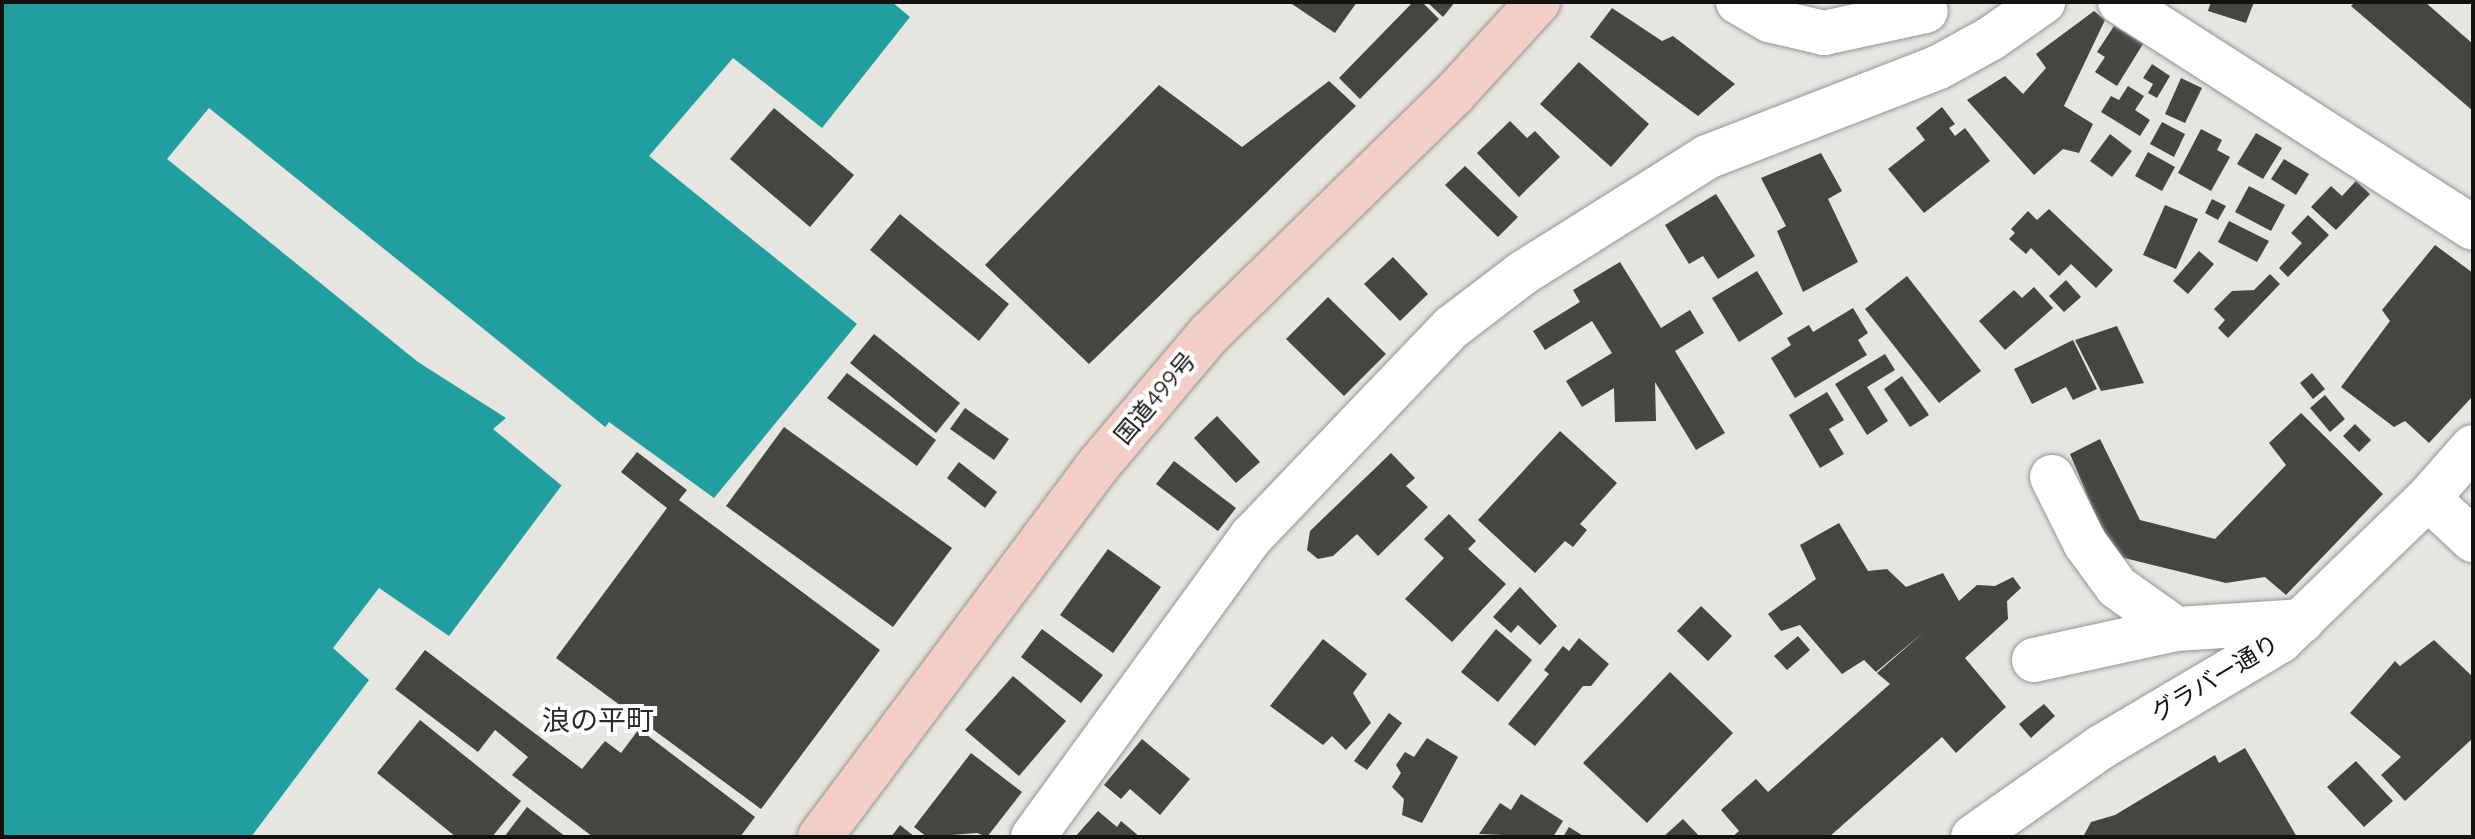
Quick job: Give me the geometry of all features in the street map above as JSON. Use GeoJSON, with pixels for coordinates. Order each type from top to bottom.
{"type":"FeatureCollection","features":[{"type":"Feature","properties":{"kind":"highway","name":"国道499号"},"geometry":{"type":"LineString","coordinates":[[820,837],[1100,463],[1209,334],[1454,94],[1538,2]]}},
{"type":"Feature","properties":{"kind":"street"},"geometry":{"type":"LineString","coordinates":[[1738,2],[1769,20],[1824,33],[1937,7]]}},
{"type":"Feature","properties":{"kind":"street"},"geometry":{"type":"LineString","coordinates":[[1033,837],[1251,537],[1452,327],[1523,273],[1707,157],[1939,67],[1990,39],[2043,2]]}},
{"type":"Feature","properties":{"kind":"street"},"geometry":{"type":"LineString","coordinates":[[2120,2],[2473,228]]}},
{"type":"Feature","properties":{"kind":"street","name":"グラバー通り"},"geometry":{"type":"LineString","coordinates":[[1976,834],[2101,747],[2280,641],[2428,498],[2473,447]]}},
{"type":"Feature","properties":{"kind":"street"},"geometry":{"type":"LineString","coordinates":[[2052,477],[2085,543],[2117,587],[2176,629]]}},
{"type":"Feature","properties":{"kind":"street"},"geometry":{"type":"LineString","coordinates":[[2428,498],[2473,540]]}},
{"type":"Feature","properties":{"kind":"street"},"geometry":{"type":"LineString","coordinates":[[2034,660],[2176,629],[2302,621]]}},
{"type":"Feature","properties":{"kind":"water"},"geometry":{"type":"Polygon","coordinates":[[[2,2],[892,2],[910,17],[822,128],[733,58],[649,156],[857,324],[714,498],[609,422],[449,636],[379,588],[333,648],[369,680],[251,837],[2,837],[2,2]]]}},
{"type":"Feature","properties":{"kind":"pier"},"geometry":{"type":"Polygon","coordinates":[[[209,108],[609,430],[567,490],[493,429],[506,418],[418,362],[167,159],[209,108]]]}},
{"type":"Feature","properties":{"kind":"building"},"geometry":{"type":"Polygon","coordinates":[[[1289,2],[1357,2],[1335,33],[1289,2]]]}},
{"type":"Feature","properties":{"kind":"building"},"geometry":{"type":"Polygon","coordinates":[[[1413,2],[1422,2],[1439,19],[1360,99],[1339,78],[1413,2]]]}},
{"type":"Feature","properties":{"kind":"building"},"geometry":{"type":"Polygon","coordinates":[[[1427,2],[1455,2],[1443,17],[1427,2]]]}},
{"type":"Feature","properties":{"kind":"building"},"geometry":{"type":"Polygon","coordinates":[[[2211,2],[2254,2],[2246,23],[2208,11],[2211,2]]]}},
{"type":"Feature","properties":{"kind":"building"},"geometry":{"type":"Polygon","coordinates":[[[2355,2],[2425,2],[2473,44],[2473,111],[2351,6],[2355,2]]]}},
{"type":"Feature","properties":{"kind":"building"},"geometry":{"type":"Polygon","coordinates":[[[1612,8],[1662,41],[1673,36],[1735,84],[1698,116],[1590,37],[1612,8]]]}},
{"type":"Feature","properties":{"kind":"building"},"geometry":{"type":"Polygon","coordinates":[[[2094,11],[2105,20],[2064,106],[2093,124],[2079,153],[2063,149],[2034,175],[1967,100],[2005,76],[2023,94],[2046,68],[2036,54],[2094,11]]]}},
{"type":"Feature","properties":{"kind":"building"},"geometry":{"type":"Polygon","coordinates":[[[2114,26],[2143,44],[2117,86],[2095,72],[2105,57],[2097,52],[2114,26]]]}},
{"type":"Feature","properties":{"kind":"building"},"geometry":{"type":"Polygon","coordinates":[[[1579,62],[1649,124],[1611,167],[1540,104],[1579,62]]]}},
{"type":"Feature","properties":{"kind":"building"},"geometry":{"type":"Polygon","coordinates":[[[2152,64],[2170,76],[2157,98],[2148,93],[2153,84],[2143,78],[2152,64]]]}},
{"type":"Feature","properties":{"kind":"building"},"geometry":{"type":"Polygon","coordinates":[[[2181,78],[2202,88],[2185,123],[2165,114],[2181,78]]]}},
{"type":"Feature","properties":{"kind":"building"},"geometry":{"type":"Polygon","coordinates":[[[1329,81],[1356,106],[1089,364],[985,265],[1159,85],[1242,147],[1329,81]]]}},
{"type":"Feature","properties":{"kind":"building"},"geometry":{"type":"Polygon","coordinates":[[[2128,86],[2144,96],[2135,110],[2150,120],[2140,136],[2101,112],[2111,96],[2119,100],[2128,86]]]}},
{"type":"Feature","properties":{"kind":"building"},"geometry":{"type":"Polygon","coordinates":[[[1942,107],[1955,124],[1949,128],[1955,136],[1965,128],[1990,161],[1924,213],[1888,169],[1925,140],[1916,128],[1942,107]]]}},
{"type":"Feature","properties":{"kind":"building"},"geometry":{"type":"Polygon","coordinates":[[[774,108],[854,175],[810,227],[730,159],[774,108]]]}},
{"type":"Feature","properties":{"kind":"building"},"geometry":{"type":"Polygon","coordinates":[[[1510,121],[1527,138],[1535,131],[1560,157],[1519,197],[1477,153],[1510,121]]]}},
{"type":"Feature","properties":{"kind":"building"},"geometry":{"type":"Polygon","coordinates":[[[2162,122],[2185,134],[2174,157],[2150,144],[2162,122]]]}},
{"type":"Feature","properties":{"kind":"building"},"geometry":{"type":"Polygon","coordinates":[[[2201,129],[2222,140],[2217,150],[2230,157],[2211,191],[2178,173],[2201,129]]]}},
{"type":"Feature","properties":{"kind":"building"},"geometry":{"type":"Polygon","coordinates":[[[2256,133],[2282,148],[2263,179],[2237,164],[2256,133]]]}},
{"type":"Feature","properties":{"kind":"building"},"geometry":{"type":"Polygon","coordinates":[[[2110,134],[2132,151],[2112,177],[2090,161],[2110,134]]]}},
{"type":"Feature","properties":{"kind":"building"},"geometry":{"type":"Polygon","coordinates":[[[2148,152],[2175,167],[2162,191],[2135,176],[2148,152]]]}},
{"type":"Feature","properties":{"kind":"building"},"geometry":{"type":"Polygon","coordinates":[[[1821,153],[1842,191],[1828,199],[1858,262],[1803,292],[1777,231],[1786,226],[1761,178],[1821,153]]]}},
{"type":"Feature","properties":{"kind":"building"},"geometry":{"type":"Polygon","coordinates":[[[2284,159],[2309,174],[2296,195],[2271,179],[2284,159]]]}},
{"type":"Feature","properties":{"kind":"building"},"geometry":{"type":"Polygon","coordinates":[[[1465,166],[1518,217],[1498,237],[1445,185],[1465,166]]]}},
{"type":"Feature","properties":{"kind":"building"},"geometry":{"type":"Polygon","coordinates":[[[2356,181],[2370,194],[2336,230],[2311,207],[2331,186],[2342,196],[2356,181]]]}},
{"type":"Feature","properties":{"kind":"building"},"geometry":{"type":"Polygon","coordinates":[[[2249,186],[2285,205],[2271,231],[2235,212],[2249,186]]]}},
{"type":"Feature","properties":{"kind":"building"},"geometry":{"type":"Polygon","coordinates":[[[1716,194],[1755,256],[1718,279],[1703,256],[1689,264],[1665,225],[1716,194]]]}},
{"type":"Feature","properties":{"kind":"building"},"geometry":{"type":"Polygon","coordinates":[[[2212,199],[2226,206],[2218,220],[2205,213],[2212,199]]]}},
{"type":"Feature","properties":{"kind":"building"},"geometry":{"type":"Polygon","coordinates":[[[2165,205],[2198,219],[2176,269],[2143,255],[2165,205]]]}},
{"type":"Feature","properties":{"kind":"building"},"geometry":{"type":"Polygon","coordinates":[[[2049,209],[2113,270],[2096,288],[2071,264],[2059,276],[2031,248],[2026,254],[2009,239],[2015,233],[2011,229],[2028,211],[2037,220],[2049,209]]]}},
{"type":"Feature","properties":{"kind":"building"},"geometry":{"type":"Polygon","coordinates":[[[900,214],[1009,304],[979,341],[870,250],[900,214]]]}},
{"type":"Feature","properties":{"kind":"building"},"geometry":{"type":"Polygon","coordinates":[[[2308,215],[2329,235],[2288,277],[2279,268],[2302,243],[2291,233],[2308,215]]]}},
{"type":"Feature","properties":{"kind":"building"},"geometry":{"type":"Polygon","coordinates":[[[2229,221],[2269,241],[2257,262],[2218,242],[2229,221]]]}},
{"type":"Feature","properties":{"kind":"building"},"geometry":{"type":"Polygon","coordinates":[[[2435,245],[2473,273],[2473,396],[2429,443],[2405,421],[2394,427],[2341,387],[2390,321],[2382,310],[2435,245]]]}},
{"type":"Feature","properties":{"kind":"building"},"geometry":{"type":"Polygon","coordinates":[[[2199,251],[2214,264],[2188,294],[2173,281],[2199,251]]]}},
{"type":"Feature","properties":{"kind":"building"},"geometry":{"type":"Polygon","coordinates":[[[1393,257],[1428,294],[1400,321],[1364,284],[1393,257]]]}},
{"type":"Feature","properties":{"kind":"building"},"geometry":{"type":"Polygon","coordinates":[[[1620,262],[1661,328],[1690,310],[1704,333],[1675,351],[1725,433],[1696,450],[1655,382],[1656,421],[1615,422],[1614,388],[1582,407],[1566,381],[1612,353],[1592,321],[1545,350],[1533,331],[1580,302],[1573,290],[1620,262]]]}},
{"type":"Feature","properties":{"kind":"building"},"geometry":{"type":"Polygon","coordinates":[[[1757,271],[1783,314],[1739,342],[1712,298],[1757,271]]]}},
{"type":"Feature","properties":{"kind":"building"},"geometry":{"type":"Polygon","coordinates":[[[2270,274],[2280,284],[2228,338],[2218,328],[2225,320],[2214,309],[2232,291],[2254,290],[2270,274]]]}},
{"type":"Feature","properties":{"kind":"building"},"geometry":{"type":"Polygon","coordinates":[[[1907,276],[1981,371],[1939,403],[1865,309],[1907,276]]]}},
{"type":"Feature","properties":{"kind":"building"},"geometry":{"type":"Polygon","coordinates":[[[2066,280],[2081,297],[2064,312],[2049,296],[2066,280]]]}},
{"type":"Feature","properties":{"kind":"building"},"geometry":{"type":"Polygon","coordinates":[[[2034,287],[2053,308],[2005,350],[1979,321],[2014,290],[2022,298],[2034,287]]]}},
{"type":"Feature","properties":{"kind":"building"},"geometry":{"type":"Polygon","coordinates":[[[1328,297],[1386,354],[1344,396],[1286,339],[1328,297]]]}},
{"type":"Feature","properties":{"kind":"building"},"geometry":{"type":"Polygon","coordinates":[[[1853,308],[1868,333],[1858,340],[1867,355],[1795,398],[1771,358],[1791,345],[1787,338],[1809,325],[1813,332],[1853,308]]]}},
{"type":"Feature","properties":{"kind":"building"},"geometry":{"type":"Polygon","coordinates":[[[2117,326],[2144,383],[2101,391],[2075,340],[2117,326]]]}},
{"type":"Feature","properties":{"kind":"building"},"geometry":{"type":"Polygon","coordinates":[[[874,334],[960,403],[936,433],[850,363],[874,334]]]}},
{"type":"Feature","properties":{"kind":"building"},"geometry":{"type":"Polygon","coordinates":[[[2073,340],[2097,389],[2073,400],[2066,387],[2032,404],[2014,369],[2073,340]]]}},
{"type":"Feature","properties":{"kind":"building"},"geometry":{"type":"Polygon","coordinates":[[[1885,354],[1895,370],[1867,387],[1888,421],[1867,435],[1835,384],[1885,354]]]}},
{"type":"Feature","properties":{"kind":"building"},"geometry":{"type":"Polygon","coordinates":[[[847,373],[936,440],[917,466],[827,398],[847,373]]]}},
{"type":"Feature","properties":{"kind":"building"},"geometry":{"type":"Polygon","coordinates":[[[2312,373],[2325,389],[2313,399],[2300,383],[2312,373]]]}},
{"type":"Feature","properties":{"kind":"building"},"geometry":{"type":"Polygon","coordinates":[[[1902,376],[1929,415],[1910,427],[1884,389],[1902,376]]]}},
{"type":"Feature","properties":{"kind":"building"},"geometry":{"type":"Polygon","coordinates":[[[1827,392],[1844,420],[1829,429],[1844,454],[1820,468],[1789,415],[1827,392]]]}},
{"type":"Feature","properties":{"kind":"building"},"geometry":{"type":"Polygon","coordinates":[[[2325,395],[2345,419],[2330,432],[2310,408],[2325,395]]]}},
{"type":"Feature","properties":{"kind":"building"},"geometry":{"type":"Polygon","coordinates":[[[965,408],[1009,439],[994,460],[950,429],[965,408]]]}},
{"type":"Feature","properties":{"kind":"building"},"geometry":{"type":"Polygon","coordinates":[[[2301,413],[2383,494],[2286,595],[2265,577],[2226,583],[2112,555],[2070,454],[2100,439],[2140,520],[2215,539],[2286,465],[2269,443],[2301,413]]]}},
{"type":"Feature","properties":{"kind":"building"},"geometry":{"type":"Polygon","coordinates":[[[1217,416],[1260,462],[1236,483],[1194,438],[1217,416]]]}},
{"type":"Feature","properties":{"kind":"building"},"geometry":{"type":"Polygon","coordinates":[[[2355,424],[2371,440],[2359,452],[2343,436],[2355,424]]]}},
{"type":"Feature","properties":{"kind":"building"},"geometry":{"type":"Polygon","coordinates":[[[784,427],[952,548],[893,627],[726,506],[784,427]]]}},
{"type":"Feature","properties":{"kind":"building"},"geometry":{"type":"Polygon","coordinates":[[[1560,431],[1617,483],[1580,524],[1587,530],[1573,547],[1565,541],[1535,573],[1478,520],[1560,431]]]}},
{"type":"Feature","properties":{"kind":"building"},"geometry":{"type":"Polygon","coordinates":[[[637,452],[687,490],[679,500],[880,650],[761,809],[556,658],[667,508],[621,472],[637,452]]]}},
{"type":"Feature","properties":{"kind":"building"},"geometry":{"type":"Polygon","coordinates":[[[1391,453],[1415,478],[1406,486],[1428,507],[1378,556],[1357,534],[1333,556],[1318,559],[1307,550],[1310,531],[1391,453]]]}},
{"type":"Feature","properties":{"kind":"building"},"geometry":{"type":"Polygon","coordinates":[[[1174,461],[1236,508],[1218,531],[1156,484],[1174,461]]]}},
{"type":"Feature","properties":{"kind":"building"},"geometry":{"type":"Polygon","coordinates":[[[959,462],[997,492],[985,508],[947,478],[959,462]]]}},
{"type":"Feature","properties":{"kind":"building"},"geometry":{"type":"Polygon","coordinates":[[[1449,514],[1476,541],[1468,549],[1506,584],[1452,642],[1405,599],[1444,558],[1424,539],[1449,514]]]}},
{"type":"Feature","properties":{"kind":"building"},"geometry":{"type":"Polygon","coordinates":[[[1839,523],[1868,571],[1887,569],[1906,587],[1943,573],[1959,601],[1977,585],[1995,586],[2013,577],[2021,588],[2007,601],[2008,619],[1965,658],[2006,707],[1956,753],[1942,737],[1829,837],[1732,837],[1739,831],[1721,810],[1756,779],[1768,792],[1890,684],[1877,673],[1925,631],[1876,672],[1864,660],[1842,674],[1800,625],[1781,631],[1768,614],[1816,579],[1800,545],[1839,523]]]}},
{"type":"Feature","properties":{"kind":"building"},"geometry":{"type":"Polygon","coordinates":[[[1108,549],[1161,587],[1113,653],[1060,615],[1108,549]]]}},
{"type":"Feature","properties":{"kind":"building"},"geometry":{"type":"Polygon","coordinates":[[[1520,587],[1557,626],[1540,645],[1518,625],[1511,633],[1493,617],[1520,587]]]}},
{"type":"Feature","properties":{"kind":"building"},"geometry":{"type":"Polygon","coordinates":[[[1701,606],[1732,636],[1708,661],[1677,631],[1701,606]]]}},
{"type":"Feature","properties":{"kind":"building"},"geometry":{"type":"Polygon","coordinates":[[[1042,629],[1103,675],[1081,703],[1021,657],[1042,629]]]}},
{"type":"Feature","properties":{"kind":"building"},"geometry":{"type":"Polygon","coordinates":[[[1496,629],[1532,660],[1498,702],[1461,672],[1496,629]]]}},
{"type":"Feature","properties":{"kind":"building"},"geometry":{"type":"Polygon","coordinates":[[[1798,636],[1810,650],[1787,670],[1774,656],[1798,636]]]}},
{"type":"Feature","properties":{"kind":"building"},"geometry":{"type":"Polygon","coordinates":[[[1579,638],[1609,664],[1591,686],[1583,686],[1535,746],[1508,724],[1549,674],[1544,670],[1563,646],[1569,651],[1579,638]]]}},
{"type":"Feature","properties":{"kind":"building"},"geometry":{"type":"Polygon","coordinates":[[[1323,639],[1367,674],[1353,693],[1371,723],[1346,750],[1332,736],[1323,745],[1270,706],[1323,639]]]}},
{"type":"Feature","properties":{"kind":"building"},"geometry":{"type":"Polygon","coordinates":[[[2434,640],[2473,677],[2473,738],[2405,801],[2381,775],[2401,757],[2350,713],[2395,661],[2400,666],[2434,640]]]}},
{"type":"Feature","properties":{"kind":"building"},"geometry":{"type":"Polygon","coordinates":[[[425,650],[582,769],[605,741],[621,753],[639,729],[755,817],[740,837],[593,837],[512,775],[528,757],[495,730],[478,752],[395,689],[425,650]]]}},
{"type":"Feature","properties":{"kind":"building"},"geometry":{"type":"Polygon","coordinates":[[[1670,672],[1733,733],[1647,823],[1583,763],[1670,672]]]}},
{"type":"Feature","properties":{"kind":"building"},"geometry":{"type":"Polygon","coordinates":[[[1013,676],[1066,721],[1019,776],[965,730],[1013,676]]]}},
{"type":"Feature","properties":{"kind":"building"},"geometry":{"type":"Polygon","coordinates":[[[2044,704],[2055,716],[2031,738],[2019,724],[2044,704]]]}},
{"type":"Feature","properties":{"kind":"building"},"geometry":{"type":"Polygon","coordinates":[[[1389,713],[1402,723],[1367,770],[1354,761],[1389,713]]]}},
{"type":"Feature","properties":{"kind":"building"},"geometry":{"type":"Polygon","coordinates":[[[420,720],[521,801],[492,837],[456,837],[377,773],[420,720]]]}},
{"type":"Feature","properties":{"kind":"building"},"geometry":{"type":"Polygon","coordinates":[[[1427,738],[1458,757],[1422,823],[1402,815],[1404,799],[1392,787],[1401,773],[1396,765],[1405,752],[1414,757],[1427,738]]]}},
{"type":"Feature","properties":{"kind":"building"},"geometry":{"type":"Polygon","coordinates":[[[1142,739],[1190,779],[1160,815],[1130,789],[1121,799],[1104,785],[1142,739]]]}},
{"type":"Feature","properties":{"kind":"building"},"geometry":{"type":"Polygon","coordinates":[[[2245,748],[2297,837],[2083,837],[2091,822],[2115,815],[2215,755],[2219,763],[2245,748]]]}},
{"type":"Feature","properties":{"kind":"building"},"geometry":{"type":"Polygon","coordinates":[[[971,753],[1022,792],[987,837],[977,833],[927,837],[914,827],[971,753]]]}},
{"type":"Feature","properties":{"kind":"building"},"geometry":{"type":"Polygon","coordinates":[[[2356,761],[2393,801],[2364,827],[2327,787],[2356,761]]]}},
{"type":"Feature","properties":{"kind":"building"},"geometry":{"type":"Polygon","coordinates":[[[1521,794],[1563,821],[1553,837],[1479,834],[1500,803],[1511,810],[1521,794]]]}},
{"type":"Feature","properties":{"kind":"building"},"geometry":{"type":"Polygon","coordinates":[[[527,807],[566,837],[504,837],[527,807]]]}},
{"type":"Feature","properties":{"kind":"building"},"geometry":{"type":"Polygon","coordinates":[[[1098,811],[1117,827],[1121,821],[1140,837],[1075,837],[1098,811]]]}},
{"type":"Feature","properties":{"kind":"building"},"geometry":{"type":"Polygon","coordinates":[[[1683,819],[1700,837],[1663,837],[1683,819]]]}},
{"type":"Feature","properties":{"kind":"building"},"geometry":{"type":"Polygon","coordinates":[[[900,825],[915,837],[891,837],[900,825]]]}},
{"type":"Feature","properties":{"kind":"building"},"geometry":{"type":"Polygon","coordinates":[[[1569,827],[1585,837],[1563,837],[1569,827]]]}},
{"type":"Feature","properties":{"kind":"district","name":"浪の平町"},"geometry":{"type":"Point","coordinates":[598,720]}}]}
